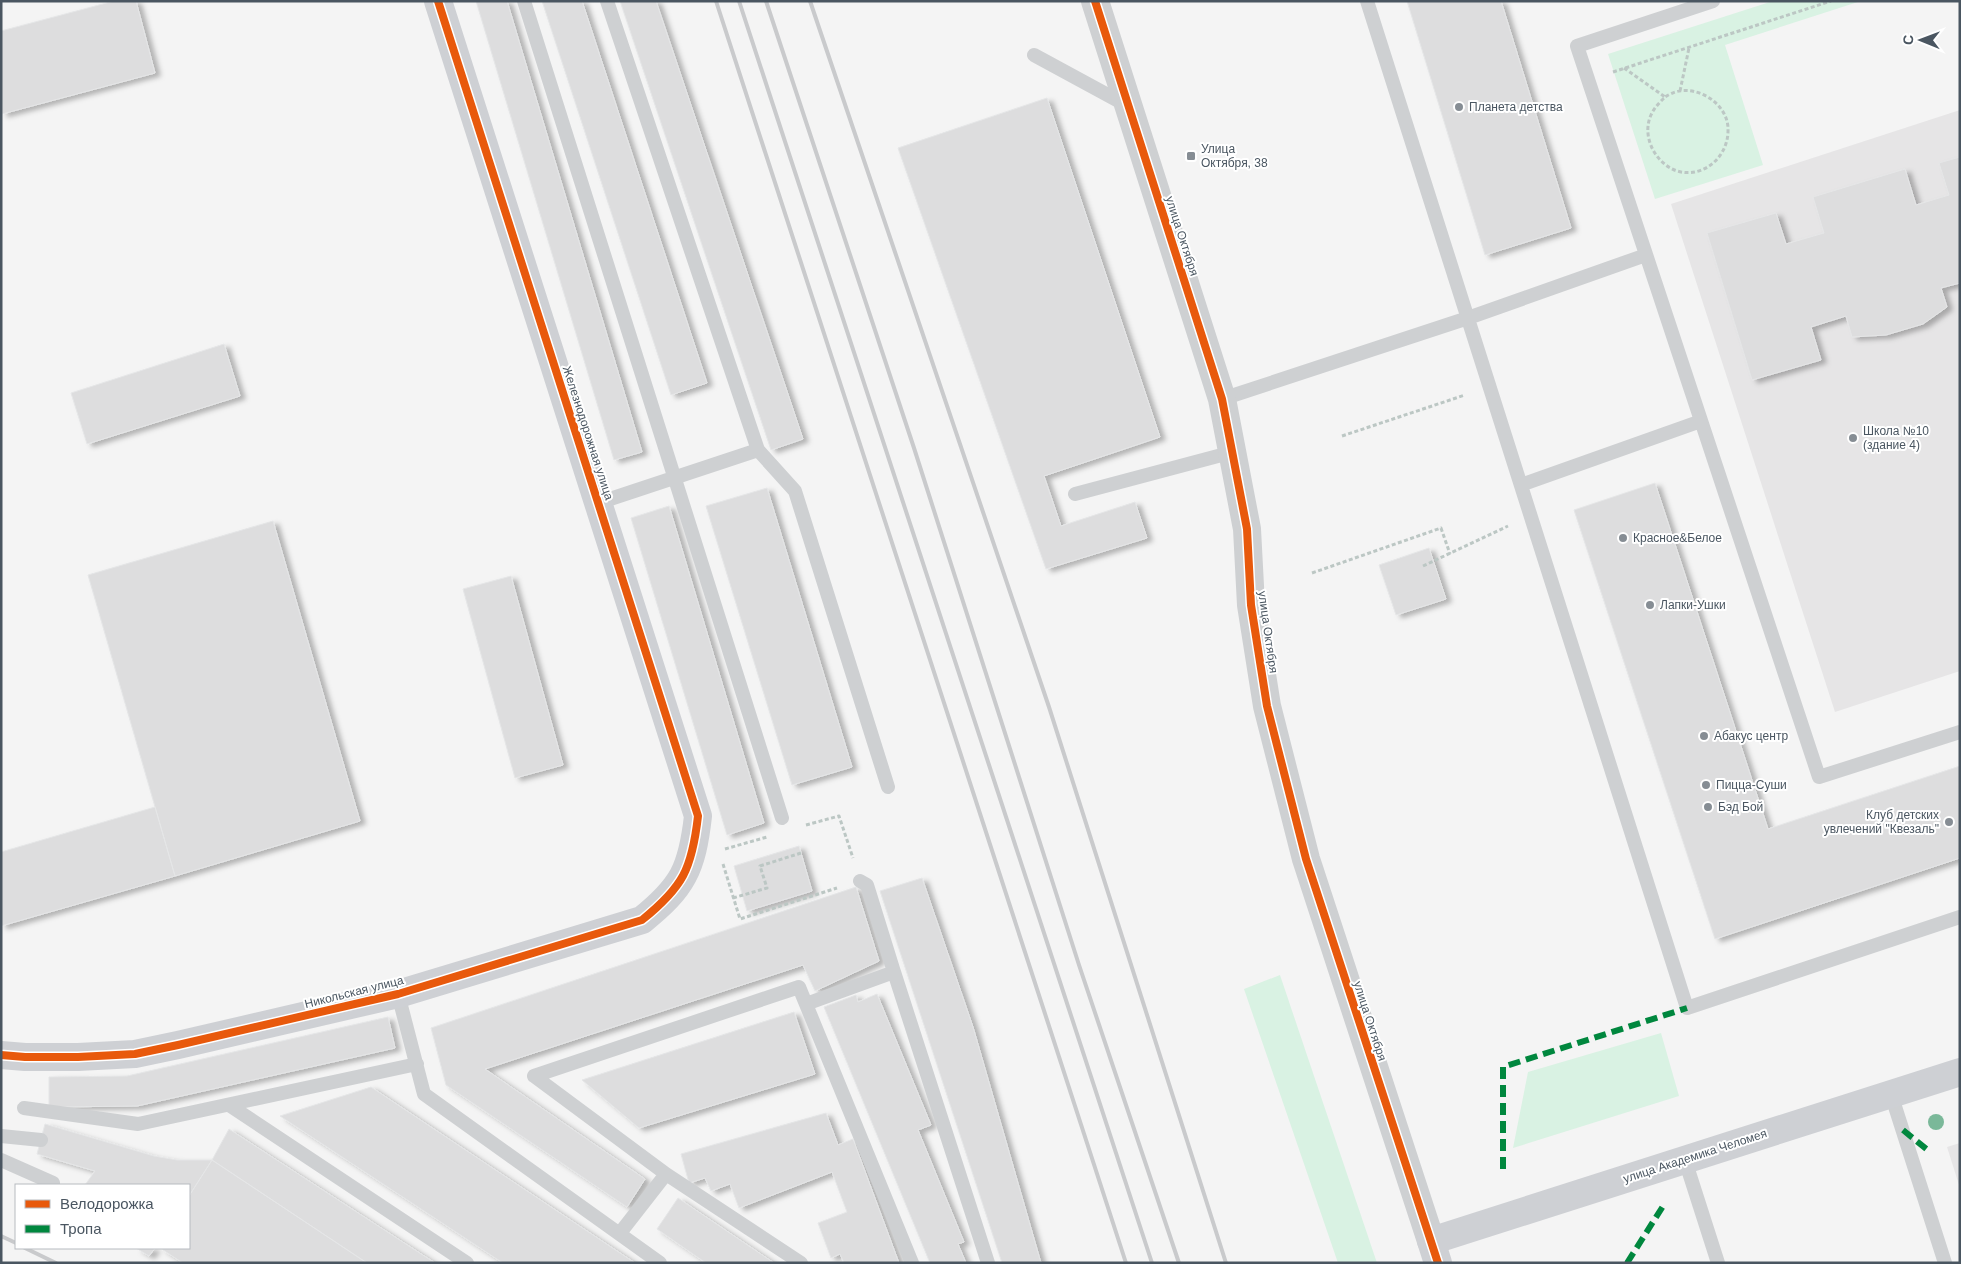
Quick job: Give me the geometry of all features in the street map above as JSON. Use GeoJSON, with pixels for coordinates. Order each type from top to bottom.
{"type":"FeatureCollection","features":[{"type":"Feature","properties":{"kind":"street","name":"Железнодорожная улица"},"geometry":{"type":"LineString","coordinates":[[438,1],[698,816],[695,846],[686,873]]}},
{"type":"Feature","properties":{"kind":"street","name":"улица Октября"},"geometry":{"type":"LineString","coordinates":[[1095,1],[1222,399],[1247,529],[1252,605],[1268,706],[1306,859],[1435,1252]]}},
{"type":"Feature","properties":{"kind":"street","name":"Никольская улица"},"geometry":{"type":"LineString","coordinates":[[1,1055],[78,1057],[135,1054],[231,1034],[398,994],[642,920],[665,901],[686,873]]}},
{"type":"Feature","properties":{"kind":"street","name":"улица Академика Челомея"},"geometry":{"type":"LineString","coordinates":[[1435,1252],[1685,1160],[1960,1072]]}},
{"type":"Feature","properties":{"kind":"lane"},"geometry":{"type":"LineString","coordinates":[[524,1],[782,818]]}},
{"type":"Feature","properties":{"kind":"lane"},"geometry":{"type":"LineString","coordinates":[[607,1],[758,450],[795,491],[888,787]]}},
{"type":"Feature","properties":{"kind":"lane"},"geometry":{"type":"LineString","coordinates":[[1367,1],[1687,1008],[1960,917]]}},
{"type":"Feature","properties":{"kind":"lane"},"geometry":{"type":"LineString","coordinates":[[1713,1],[1577,46],[1819,778],[1960,732]]}},
{"type":"Feature","properties":{"kind":"lane"},"geometry":{"type":"LineString","coordinates":[[1034,55],[1129,106]]}},
{"type":"Feature","properties":{"kind":"lane"},"geometry":{"type":"LineString","coordinates":[[1222,399],[1468,318],[1646,255]]}},
{"type":"Feature","properties":{"kind":"lane"},"geometry":{"type":"LineString","coordinates":[[1521,485],[1701,421]]}},
{"type":"Feature","properties":{"kind":"lane"},"geometry":{"type":"LineString","coordinates":[[598,503],[758,450]]}},
{"type":"Feature","properties":{"kind":"lane"},"geometry":{"type":"LineString","coordinates":[[1075,494],[1233,452]]}},
{"type":"Feature","properties":{"kind":"lane"},"geometry":{"type":"LineString","coordinates":[[860,881],[868,885],[894,972],[988,1263]]}},
{"type":"Feature","properties":{"kind":"lane"},"geometry":{"type":"LineString","coordinates":[[806,1004],[894,972]]}},
{"type":"Feature","properties":{"kind":"lane"},"geometry":{"type":"LineString","coordinates":[[800,1263],[666,1174],[534,1076],[799,987],[912,1263]]}},
{"type":"Feature","properties":{"kind":"lane"},"geometry":{"type":"LineString","coordinates":[[398,994],[424,1094],[660,1263]]}},
{"type":"Feature","properties":{"kind":"lane"},"geometry":{"type":"LineString","coordinates":[[24,1108],[138,1124],[417,1064]]}},
{"type":"Feature","properties":{"kind":"lane"},"geometry":{"type":"LineString","coordinates":[[1891,1094],[1945,1263]]}},
{"type":"Feature","properties":{"kind":"lane"},"geometry":{"type":"LineString","coordinates":[[229,1105],[467,1263]]}},
{"type":"Feature","properties":{"kind":"lane"},"geometry":{"type":"LineString","coordinates":[[1,1136],[41,1140]]}},
{"type":"Feature","properties":{"kind":"lane"},"geometry":{"type":"LineString","coordinates":[[1,1160],[53,1183]]}},
{"type":"Feature","properties":{"kind":"lane"},"geometry":{"type":"LineString","coordinates":[[1685,1160],[1718,1263]]}},
{"type":"Feature","properties":{"kind":"lane"},"geometry":{"type":"LineString","coordinates":[[620,1233],[666,1174]]}},
{"type":"Feature","properties":{"kind":"path"},"geometry":{"type":"LineString","coordinates":[[1588,80],[1831,1]]}},
{"type":"Feature","properties":{"kind":"path"},"geometry":{"type":"LineString","coordinates":[[1680,91],[1689,47]]}},
{"type":"Feature","properties":{"kind":"path"},"geometry":{"type":"LineString","coordinates":[[1624,68],[1665,97]]}},
{"type":"Feature","properties":{"kind":"path"},"geometry":{"type":"LineString","coordinates":[[1680,91],[1694,92],[1711,100],[1724,113],[1728,128],[1726,144],[1715,162],[1701,171],[1678,171],[1659,160],[1654,153],[1648,125],[1651,114],[1665,97],[1680,91]]}},
{"type":"Feature","properties":{"kind":"path"},"geometry":{"type":"LineString","coordinates":[[1342,436],[1490,387]]}},
{"type":"Feature","properties":{"kind":"path"},"geometry":{"type":"LineString","coordinates":[[1423,566],[1530,515]]}},
{"type":"Feature","properties":{"kind":"path"},"geometry":{"type":"LineString","coordinates":[[1312,572],[1441,528],[1450,554]]}},
{"type":"Feature","properties":{"kind":"path"},"geometry":{"type":"LineString","coordinates":[[801,853],[760,866],[767,888],[733,898],[740,919],[860,881],[839,816],[802,827]]}},
{"type":"Feature","properties":{"kind":"path"},"geometry":{"type":"LineString","coordinates":[[719,851],[775,835]]}},
{"type":"Feature","properties":{"kind":"shaded area","name":"Школа №10 (здание 4)"},"geometry":{"type":"Polygon","coordinates":[[[1960,110],[1960,671],[1835,712],[1671,204],[1960,110]]]}},
{"type":"Feature","properties":{"kind":"shaded area"},"geometry":{"type":"Polygon","coordinates":[[[1960,1143],[1960,1188],[1947,1147],[1960,1143]]]}},
{"type":"Feature","properties":{"kind":"green space"},"geometry":{"type":"Polygon","coordinates":[[[1773,1],[1861,1],[1725,45],[1763,165],[1655,199],[1608,54],[1773,1]]]}},
{"type":"Feature","properties":{"kind":"green space"},"geometry":{"type":"Polygon","coordinates":[[[1280,975],[1377,1263],[1338,1263],[1244,989],[1280,975]]]}},
{"type":"Feature","properties":{"kind":"green space"},"geometry":{"type":"Polygon","coordinates":[[[1661,1033],[1679,1096],[1513,1148],[1528,1072],[1661,1033]]]}},
{"type":"Feature","properties":{"kind":"building"},"geometry":{"type":"Polygon","coordinates":[[[114,1],[136,1],[155,73],[2,114],[1,31],[114,1]]]}},
{"type":"Feature","properties":{"kind":"building"},"geometry":{"type":"Polygon","coordinates":[[[476,1],[507,1],[642,452],[614,460],[476,1]]]}},
{"type":"Feature","properties":{"kind":"building"},"geometry":{"type":"Polygon","coordinates":[[[542,1],[582,1],[707,383],[671,395],[542,1]]]}},
{"type":"Feature","properties":{"kind":"building"},"geometry":{"type":"Polygon","coordinates":[[[620,1],[656,1],[803,439],[771,450],[620,1]]]}},
{"type":"Feature","properties":{"kind":"building"},"geometry":{"type":"Polygon","coordinates":[[[1407,1],[1501,1],[1571,228],[1485,255],[1407,1]]]}},
{"type":"Feature","properties":{"kind":"building"},"geometry":{"type":"Polygon","coordinates":[[[1047,98],[1160,437],[1044,476],[1061,526],[1135,502],[1147,538],[1046,569],[898,148],[1047,98]]]}},
{"type":"Feature","properties":{"kind":"building"},"geometry":{"type":"Polygon","coordinates":[[[1960,157],[1960,283],[1941,288],[1947,307],[1923,324],[1886,335],[1852,337],[1846,316],[1811,327],[1821,360],[1752,380],[1707,233],[1776,213],[1786,244],[1824,233],[1813,197],[1905,169],[1916,205],[1949,195],[1939,163],[1960,157]]]}},
{"type":"Feature","properties":{"kind":"building"},"geometry":{"type":"Polygon","coordinates":[[[224,344],[240,396],[87,444],[71,393],[224,344]]]}},
{"type":"Feature","properties":{"kind":"building"},"geometry":{"type":"Polygon","coordinates":[[[1655,483],[1768,829],[1960,766],[1960,858],[1715,939],[1574,510],[1655,483]]]}},
{"type":"Feature","properties":{"kind":"building"},"geometry":{"type":"Polygon","coordinates":[[[767,488],[852,767],[792,785],[706,506],[767,488]]]}},
{"type":"Feature","properties":{"kind":"building"},"geometry":{"type":"Polygon","coordinates":[[[669,506],[764,823],[727,835],[631,518],[669,506]]]}},
{"type":"Feature","properties":{"kind":"building"},"geometry":{"type":"Polygon","coordinates":[[[273,521],[360,821],[175,876],[88,575],[273,521]]]}},
{"type":"Feature","properties":{"kind":"building"},"geometry":{"type":"Polygon","coordinates":[[[1429,548],[1446,599],[1396,615],[1379,565],[1429,548]]]}},
{"type":"Feature","properties":{"kind":"building"},"geometry":{"type":"Polygon","coordinates":[[[511,576],[563,765],[515,778],[463,589],[511,576]]]}},
{"type":"Feature","properties":{"kind":"building"},"geometry":{"type":"Polygon","coordinates":[[[155,807],[175,876],[1,926],[1,852],[155,807]]]}},
{"type":"Feature","properties":{"kind":"building"},"geometry":{"type":"Polygon","coordinates":[[[799,846],[812,891],[747,911],[734,866],[799,846]]]}},
{"type":"Feature","properties":{"kind":"building"},"geometry":{"type":"Polygon","coordinates":[[[922,878],[973,1027],[1041,1263],[1002,1263],[880,891],[922,878]]]}},
{"type":"Feature","properties":{"kind":"building"},"geometry":{"type":"Polygon","coordinates":[[[856,887],[879,961],[815,991],[803,965],[485,1069],[645,1179],[627,1207],[446,1085],[431,1028],[856,887]]]}},
{"type":"Feature","properties":{"kind":"building"},"geometry":{"type":"Polygon","coordinates":[[[877,994],[931,1125],[918,1130],[964,1242],[958,1244],[966,1263],[930,1263],[824,1007],[856,995],[858,1002],[877,994]]]}},
{"type":"Feature","properties":{"kind":"building"},"geometry":{"type":"Polygon","coordinates":[[[794,1012],[815,1074],[639,1128],[582,1080],[794,1012]]]}},
{"type":"Feature","properties":{"kind":"building"},"geometry":{"type":"Polygon","coordinates":[[[388,1017],[395,1048],[137,1106],[49,1107],[49,1077],[127,1076],[388,1017]]]}},
{"type":"Feature","properties":{"kind":"building"},"geometry":{"type":"Polygon","coordinates":[[[371,1087],[635,1263],[503,1263],[280,1116],[371,1087]]]}},
{"type":"Feature","properties":{"kind":"building"},"geometry":{"type":"Polygon","coordinates":[[[826,1113],[838,1145],[853,1139],[899,1263],[844,1263],[840,1254],[831,1258],[818,1223],[847,1212],[832,1172],[739,1208],[730,1184],[711,1191],[705,1178],[689,1183],[681,1154],[826,1113]]]}},
{"type":"Feature","properties":{"kind":"building"},"geometry":{"type":"Polygon","coordinates":[[[45,1124],[154,1156],[177,1160],[212,1160],[190,1194],[190,1184],[86,1184],[95,1171],[37,1154],[45,1124]]]}},
{"type":"Feature","properties":{"kind":"building"},"geometry":{"type":"Polygon","coordinates":[[[229,1129],[435,1263],[367,1263],[212,1160],[229,1129]]]}},
{"type":"Feature","properties":{"kind":"building"},"geometry":{"type":"Polygon","coordinates":[[[212,1160],[367,1263],[183,1263],[162,1249],[190,1249],[190,1194],[212,1160]]]}},
{"type":"Feature","properties":{"kind":"building"},"geometry":{"type":"Polygon","coordinates":[[[678,1198],[774,1263],[706,1263],[657,1229],[678,1198]]]}},
{"type":"Feature","properties":{"kind":"building"},"geometry":{"type":"Polygon","coordinates":[[[138,1249],[154,1249],[149,1256],[138,1249]]]}},
{"type":"Feature","properties":{"kind":"railway"},"geometry":{"type":"LineString","coordinates":[[716,1],[1126,1263]]}},
{"type":"Feature","properties":{"kind":"railway"},"geometry":{"type":"LineString","coordinates":[[739,1],[1152,1263]]}},
{"type":"Feature","properties":{"kind":"railway"},"geometry":{"type":"LineString","coordinates":[[766,1],[914,448],[1079,965],[1179,1263]]}},
{"type":"Feature","properties":{"kind":"railway"},"geometry":{"type":"LineString","coordinates":[[810,1],[1049,707],[1226,1263]]}},
{"type":"Feature","properties":{"kind":"railway"},"geometry":{"type":"LineString","coordinates":[[1,1236],[15,1243]]}},
{"type":"Feature","properties":{"kind":"railway"},"geometry":{"type":"LineString","coordinates":[[27,1249],[56,1263]]}},
{"type":"Feature","properties":{"kind":"marked path"},"geometry":{"type":"LineString","coordinates":[[1503,1169],[1503,1067],[1687,1008]]}},
{"type":"Feature","properties":{"kind":"marked path"},"geometry":{"type":"LineString","coordinates":[[1903,1130],[1930,1152]]}},
{"type":"Feature","properties":{"kind":"marked path"},"geometry":{"type":"LineString","coordinates":[[1627,1263],[1665,1203]]}},
{"type":"Feature","properties":{"kind":"cycle path"},"geometry":{"type":"LineString","coordinates":[[1,1055],[78,1057],[135,1054],[398,994],[642,920],[667,897],[683,876],[692,850],[698,816],[438,1]]}},
{"type":"Feature","properties":{"kind":"cycle path"},"geometry":{"type":"LineString","coordinates":[[1095,1],[1222,399],[1247,529],[1251,605],[1267,706],[1306,859],[1438,1263]]}},
{"type":"Feature","properties":{"kind":"place","name":"Планета детства"},"geometry":{"type":"Point","coordinates":[1459,107]}},
{"type":"Feature","properties":{"kind":"place","name":"Улица Октября, 38"},"geometry":{"type":"Point","coordinates":[1191,156]}},
{"type":"Feature","properties":{"kind":"place","name":"Школа №10 (здание 4)"},"geometry":{"type":"Point","coordinates":[1853,438]}},
{"type":"Feature","properties":{"kind":"place","name":"Красное&Белое"},"geometry":{"type":"Point","coordinates":[1623,538]}},
{"type":"Feature","properties":{"kind":"place","name":"Лапки-Ушки"},"geometry":{"type":"Point","coordinates":[1650,605]}},
{"type":"Feature","properties":{"kind":"place","name":"Абакус центр"},"geometry":{"type":"Point","coordinates":[1704,736]}},
{"type":"Feature","properties":{"kind":"place","name":"Пицца-Суши"},"geometry":{"type":"Point","coordinates":[1706,785]}},
{"type":"Feature","properties":{"kind":"place","name":"Бэд Бой"},"geometry":{"type":"Point","coordinates":[1708,807]}},
{"type":"Feature","properties":{"kind":"place","name":"Клуб детских увлечений \"Квезаль\""},"geometry":{"type":"Point","coordinates":[1949,822]}}]}
